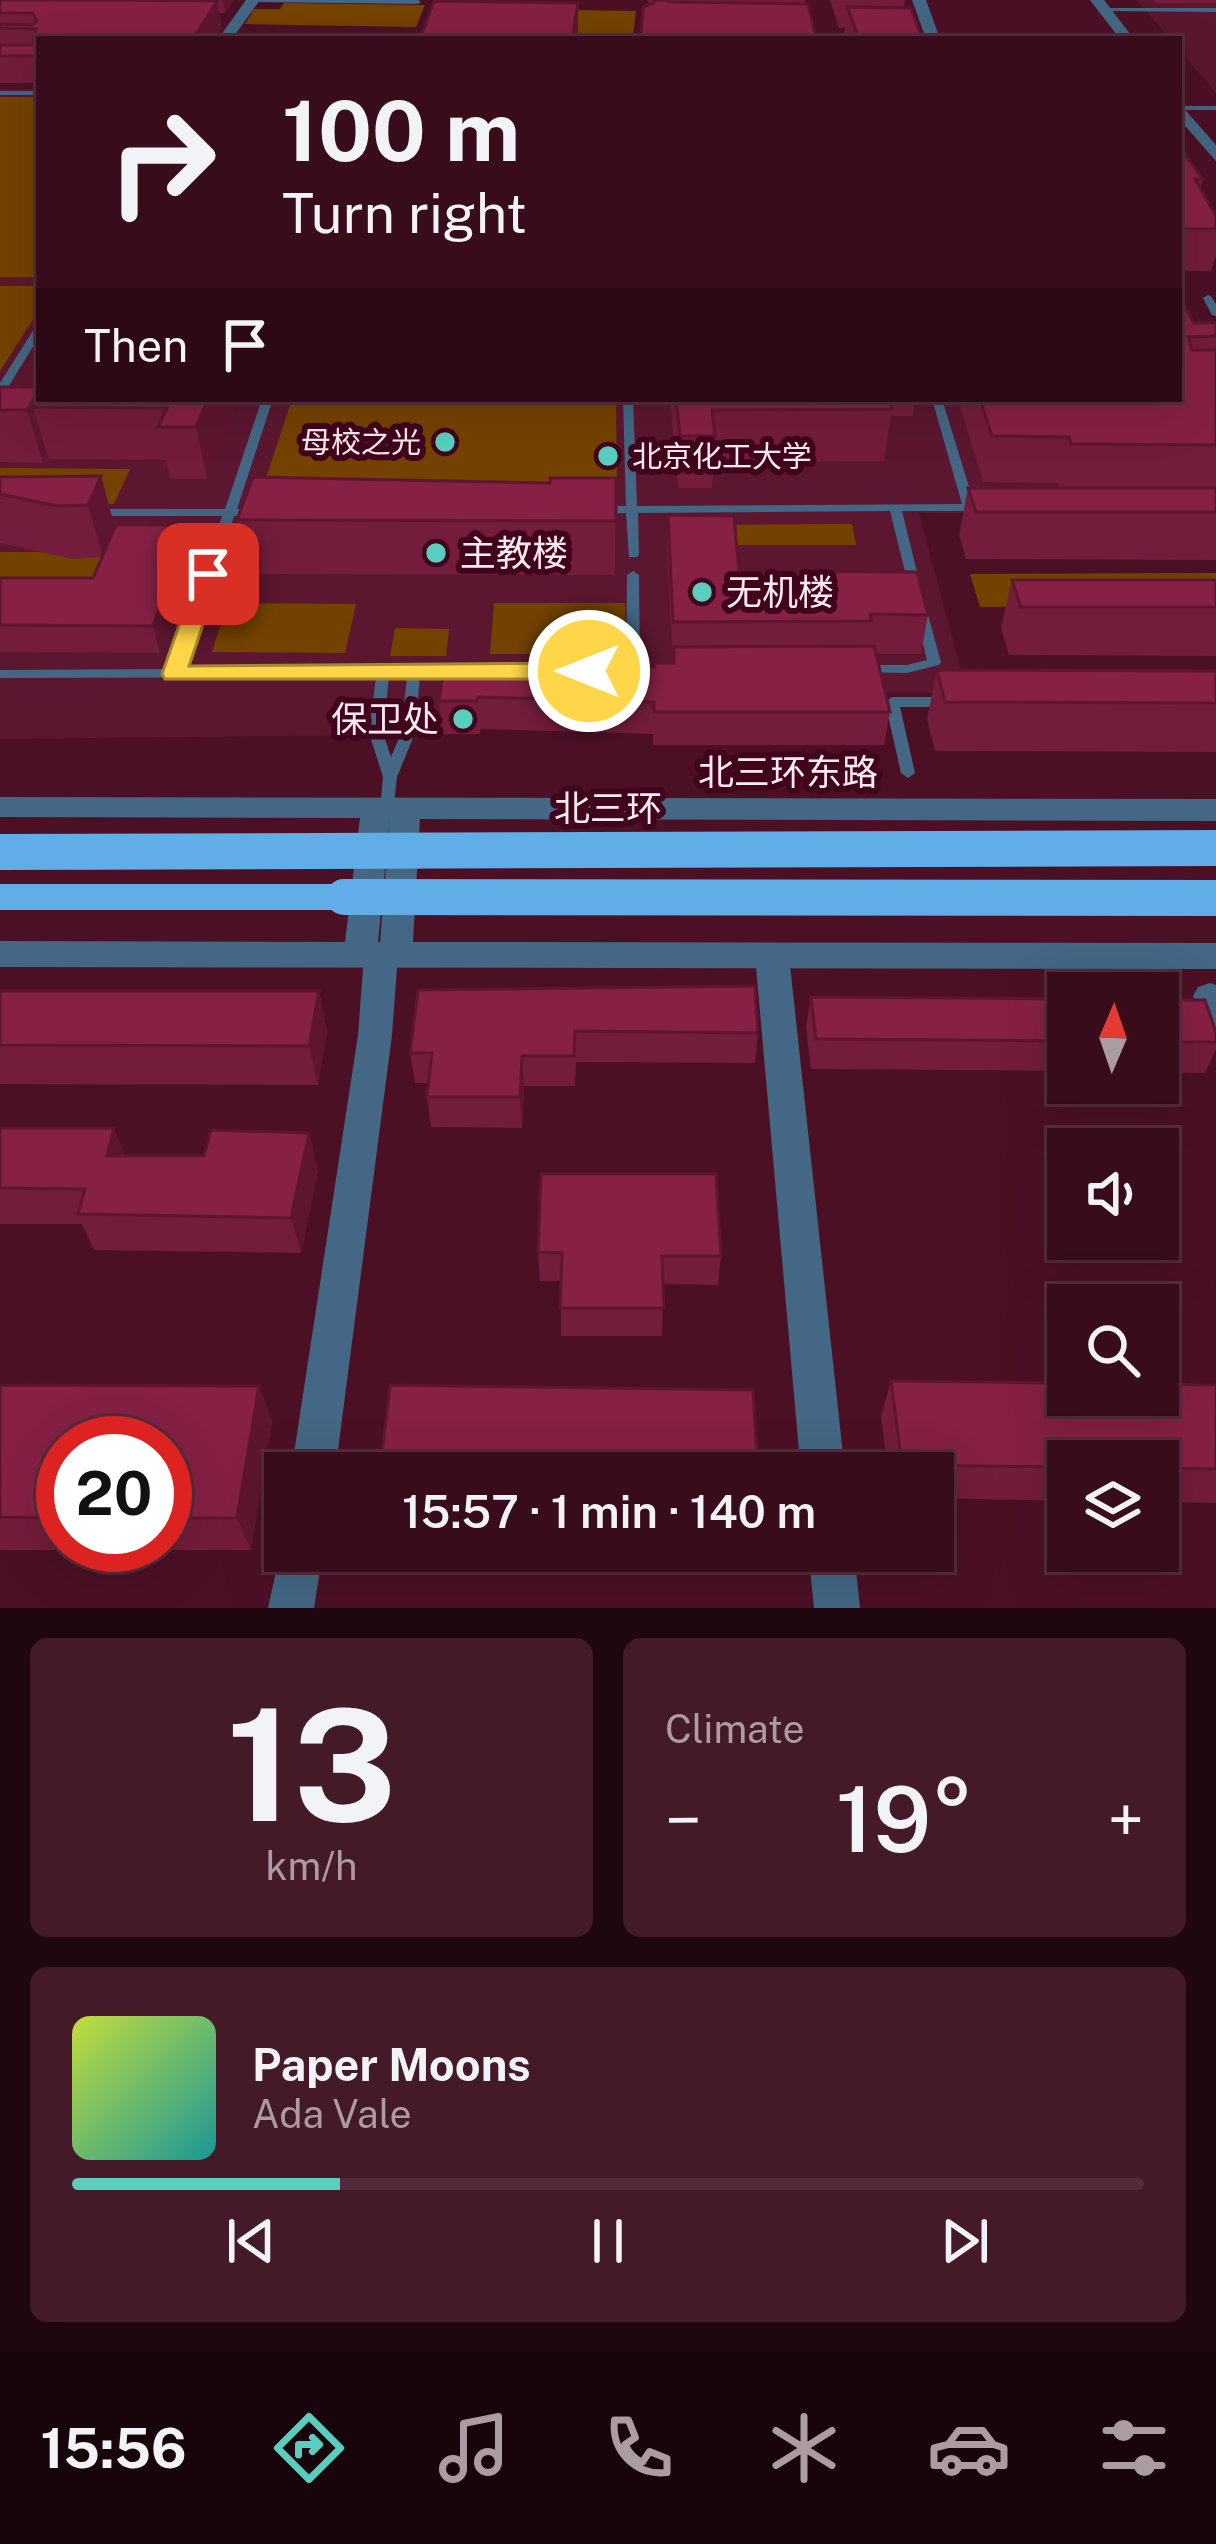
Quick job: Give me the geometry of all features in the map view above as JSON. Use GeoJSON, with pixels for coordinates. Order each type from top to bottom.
{"type":"FeatureCollection","features":[{"type":"Feature","properties":{"kind":"highway","name":"北三环"},"geometry":{"type":"LineString","coordinates":[[0,851],[1216,848]]}},
{"type":"Feature","properties":{"kind":"highway"},"geometry":{"type":"LineString","coordinates":[[0,897],[1216,898]]}},
{"type":"Feature","properties":{"kind":"street"},"geometry":{"type":"LineString","coordinates":[[228,36],[253,0]]}},
{"type":"Feature","properties":{"kind":"street"},"geometry":{"type":"LineString","coordinates":[[919,0],[928,36]]}},
{"type":"Feature","properties":{"kind":"street"},"geometry":{"type":"LineString","coordinates":[[1101,5],[1125,36]]}},
{"type":"Feature","properties":{"kind":"street"},"geometry":{"type":"LineString","coordinates":[[1182,112],[1216,156]]}},
{"type":"Feature","properties":{"kind":"street"},"geometry":{"type":"LineString","coordinates":[[316,1452],[372,1058],[390,800]]}},
{"type":"Feature","properties":{"kind":"street","name":"北三环东路"},"geometry":{"type":"LineString","coordinates":[[0,807],[390,800],[1216,810]]}},
{"type":"Feature","properties":{"kind":"street"},"geometry":{"type":"LineString","coordinates":[[0,954],[1216,956]]}},
{"type":"Feature","properties":{"kind":"street"},"geometry":{"type":"LineString","coordinates":[[772,956],[822,1452]]}},
{"type":"Feature","properties":{"kind":"street"},"geometry":{"type":"LineString","coordinates":[[291,1608],[297,1572]]}},
{"type":"Feature","properties":{"kind":"street"},"geometry":{"type":"LineString","coordinates":[[833,1572],[837,1608]]}},
{"type":"Feature","properties":{"kind":"lane"},"geometry":{"type":"LineString","coordinates":[[253,0],[418,2]]}},
{"type":"Feature","properties":{"kind":"lane"},"geometry":{"type":"LineString","coordinates":[[1101,5],[1216,10]]}},
{"type":"Feature","properties":{"kind":"lane"},"geometry":{"type":"LineString","coordinates":[[215,20],[239,20]]}},
{"type":"Feature","properties":{"kind":"lane"},"geometry":{"type":"LineString","coordinates":[[789,35],[884,36]]}},
{"type":"Feature","properties":{"kind":"lane"},"geometry":{"type":"LineString","coordinates":[[0,93],[36,93]]}},
{"type":"Feature","properties":{"kind":"lane"},"geometry":{"type":"LineString","coordinates":[[1182,108],[1216,108]]}},
{"type":"Feature","properties":{"kind":"lane"},"geometry":{"type":"LineString","coordinates":[[1208,298],[1216,313]]}},
{"type":"Feature","properties":{"kind":"lane"},"geometry":{"type":"LineString","coordinates":[[24,400],[0,396],[36,334]]}},
{"type":"Feature","properties":{"kind":"lane"},"geometry":{"type":"LineString","coordinates":[[216,552],[267,402]]}},
{"type":"Feature","properties":{"kind":"lane"},"geometry":{"type":"LineString","coordinates":[[628,402],[632,554]]}},
{"type":"Feature","properties":{"kind":"lane"},"geometry":{"type":"LineString","coordinates":[[938,402],[969,507]]}},
{"type":"Feature","properties":{"kind":"lane"},"geometry":{"type":"LineString","coordinates":[[838,670],[907,669],[934,662],[895,507]]}},
{"type":"Feature","properties":{"kind":"lane"},"geometry":{"type":"LineString","coordinates":[[585,511],[1005,507]]}},
{"type":"Feature","properties":{"kind":"lane"},"geometry":{"type":"LineString","coordinates":[[86,513],[278,512]]}},
{"type":"Feature","properties":{"kind":"lane"},"geometry":{"type":"LineString","coordinates":[[174,674],[208,574]]}},
{"type":"Feature","properties":{"kind":"lane"},"geometry":{"type":"LineString","coordinates":[[633,575],[633,670]]}},
{"type":"Feature","properties":{"kind":"lane"},"geometry":{"type":"LineString","coordinates":[[611,671],[656,670]]}},
{"type":"Feature","properties":{"kind":"lane"},"geometry":{"type":"LineString","coordinates":[[383,672],[376,734],[390,800]]}},
{"type":"Feature","properties":{"kind":"lane"},"geometry":{"type":"LineString","coordinates":[[390,800],[408,734],[414,672]]}},
{"type":"Feature","properties":{"kind":"lane"},"geometry":{"type":"LineString","coordinates":[[0,674],[479,672]]}},
{"type":"Feature","properties":{"kind":"lane"},"geometry":{"type":"LineString","coordinates":[[908,773],[892,702],[960,702]]}},
{"type":"Feature","properties":{"kind":"shaded area"},"geometry":{"type":"Polygon","coordinates":[[[1137,0],[1216,0],[1216,93],[1182,53],[1182,36],[1167,36],[1137,0]]]}},
{"type":"Feature","properties":{"kind":"shaded area"},"geometry":{"type":"Polygon","coordinates":[[[284,3],[425,5],[416,27],[245,24],[254,9],[280,9],[284,3]]]}},
{"type":"Feature","properties":{"kind":"shaded area"},"geometry":{"type":"Polygon","coordinates":[[[445,8],[636,11],[633,35],[436,32],[445,8]]]}},
{"type":"Feature","properties":{"kind":"shaded area","name":"北京化工大学"},"geometry":{"type":"Polygon","coordinates":[[[0,89],[36,89],[36,402],[1180,402],[1216,514],[919,513],[967,693],[484,690],[480,734],[0,739],[0,89]]]}},
{"type":"Feature","properties":{"kind":"shaded area"},"geometry":{"type":"Polygon","coordinates":[[[0,97],[36,97],[36,277],[0,277],[0,97]]]}},
{"type":"Feature","properties":{"kind":"shaded area"},"geometry":{"type":"Polygon","coordinates":[[[0,286],[36,286],[36,315],[0,371],[0,286]]]}},
{"type":"Feature","properties":{"kind":"shaded area"},"geometry":{"type":"Polygon","coordinates":[[[291,402],[616,402],[617,490],[605,497],[260,496],[291,402]]]}},
{"type":"Feature","properties":{"kind":"shaded area"},"geometry":{"type":"Polygon","coordinates":[[[0,468],[130,469],[114,504],[0,503],[0,468]]]}},
{"type":"Feature","properties":{"kind":"shaded area"},"geometry":{"type":"Polygon","coordinates":[[[852,524],[856,545],[677,545],[677,525],[852,524]]]}},
{"type":"Feature","properties":{"kind":"shaded area"},"geometry":{"type":"Polygon","coordinates":[[[0,552],[105,552],[83,603],[0,602],[0,552]]]}},
{"type":"Feature","properties":{"kind":"shaded area"},"geometry":{"type":"Polygon","coordinates":[[[1216,573],[1216,606],[980,607],[970,574],[1216,573]]]}},
{"type":"Feature","properties":{"kind":"shaded area"},"geometry":{"type":"Polygon","coordinates":[[[227,603],[356,604],[345,653],[212,652],[227,603]]]}},
{"type":"Feature","properties":{"kind":"shaded area"},"geometry":{"type":"Polygon","coordinates":[[[494,603],[625,603],[626,654],[490,654],[494,603]]]}},
{"type":"Feature","properties":{"kind":"shaded area"},"geometry":{"type":"Polygon","coordinates":[[[395,628],[449,629],[446,656],[390,656],[395,628]]]}},
{"type":"Feature","properties":{"kind":"building"},"geometry":{"type":"Polygon","coordinates":[[[0,0],[217,1],[195,36],[36,36],[36,56],[0,56],[0,45],[32,45],[36,29],[0,28],[0,24],[37,21],[33,13],[0,13],[0,0]]]}},
{"type":"Feature","properties":{"kind":"building"},"geometry":{"type":"Polygon","coordinates":[[[434,1],[578,3],[572,36],[421,36],[434,1]]]}},
{"type":"Feature","properties":{"kind":"building"},"geometry":{"type":"Polygon","coordinates":[[[654,3],[808,4],[815,36],[641,36],[643,7],[654,3]]]}},
{"type":"Feature","properties":{"kind":"building"},"geometry":{"type":"Polygon","coordinates":[[[847,7],[911,8],[921,36],[858,36],[847,7]]]}},
{"type":"Feature","properties":{"kind":"building"},"geometry":{"type":"Polygon","coordinates":[[[1182,150],[1203,179],[1195,179],[1216,216],[1216,229],[1182,229],[1182,150]]]}},
{"type":"Feature","properties":{"kind":"building"},"geometry":{"type":"Polygon","coordinates":[[[1182,302],[1194,323],[1216,323],[1216,336],[1188,337],[1192,350],[1216,350],[1216,445],[1071,444],[1069,437],[992,436],[981,402],[1182,402],[1182,302]]]}},
{"type":"Feature","properties":{"kind":"building"},"geometry":{"type":"Polygon","coordinates":[[[0,387],[36,387],[27,410],[0,410],[0,387]]]}},
{"type":"Feature","properties":{"kind":"building"},"geometry":{"type":"Polygon","coordinates":[[[36,402],[207,402],[196,427],[158,427],[167,408],[33,407],[36,402]]]}},
{"type":"Feature","properties":{"kind":"building"},"geometry":{"type":"Polygon","coordinates":[[[676,402],[890,402],[892,409],[712,410],[715,436],[680,436],[676,402]]]}},
{"type":"Feature","properties":{"kind":"building"},"geometry":{"type":"Polygon","coordinates":[[[101,476],[88,505],[56,506],[0,494],[0,477],[101,476]]]}},
{"type":"Feature","properties":{"kind":"building"},"geometry":{"type":"Polygon","coordinates":[[[253,477],[550,483],[550,478],[616,478],[616,521],[237,520],[253,477]]]}},
{"type":"Feature","properties":{"kind":"building"},"geometry":{"type":"Polygon","coordinates":[[[968,488],[1216,488],[1216,512],[976,512],[968,488]]]}},
{"type":"Feature","properties":{"kind":"building"},"geometry":{"type":"Polygon","coordinates":[[[668,515],[734,516],[739,571],[917,572],[928,615],[870,614],[871,621],[673,622],[668,515]]]}},
{"type":"Feature","properties":{"kind":"building"},"geometry":{"type":"Polygon","coordinates":[[[116,525],[190,525],[153,626],[0,625],[0,578],[93,578],[116,525]]]}},
{"type":"Feature","properties":{"kind":"building"},"geometry":{"type":"Polygon","coordinates":[[[1012,580],[1216,580],[1216,607],[1021,607],[1012,580]]]}},
{"type":"Feature","properties":{"kind":"building"},"geometry":{"type":"Polygon","coordinates":[[[874,646],[890,712],[654,712],[654,702],[478,697],[477,701],[439,701],[443,671],[487,672],[487,663],[654,667],[654,663],[674,663],[674,647],[874,646]]]}},
{"type":"Feature","properties":{"kind":"building"},"geometry":{"type":"Polygon","coordinates":[[[937,670],[1216,671],[1216,703],[945,702],[937,670]]]}},
{"type":"Feature","properties":{"kind":"building"},"geometry":{"type":"Polygon","coordinates":[[[755,986],[758,1033],[575,1031],[574,1056],[522,1056],[520,1097],[427,1097],[432,1053],[410,1053],[418,990],[755,986]]]}},
{"type":"Feature","properties":{"kind":"building"},"geometry":{"type":"Polygon","coordinates":[[[0,991],[319,991],[309,1046],[0,1045],[0,991]]]}},
{"type":"Feature","properties":{"kind":"building"},"geometry":{"type":"Polygon","coordinates":[[[811,997],[1047,999],[1047,1041],[816,1039],[811,997]]]}},
{"type":"Feature","properties":{"kind":"building"},"geometry":{"type":"Polygon","coordinates":[[[1179,1000],[1205,1000],[1216,1042],[1179,1042],[1179,1000]]]}},
{"type":"Feature","properties":{"kind":"building"},"geometry":{"type":"Polygon","coordinates":[[[0,1128],[114,1128],[107,1156],[204,1156],[211,1130],[309,1133],[291,1218],[78,1214],[85,1189],[0,1188],[0,1128]]]}},
{"type":"Feature","properties":{"kind":"building"},"geometry":{"type":"Polygon","coordinates":[[[541,1174],[716,1174],[721,1256],[662,1256],[664,1308],[560,1308],[562,1253],[538,1252],[541,1174]]]}},
{"type":"Feature","properties":{"kind":"building"},"geometry":{"type":"Polygon","coordinates":[[[891,1381],[1047,1383],[1047,1416],[1179,1416],[1179,1384],[1216,1385],[1216,1469],[1179,1468],[1179,1440],[1047,1440],[1047,1467],[954,1466],[954,1452],[900,1452],[891,1381]]]}},
{"type":"Feature","properties":{"kind":"building"},"geometry":{"type":"Polygon","coordinates":[[[0,1385],[259,1386],[237,1518],[192,1518],[192,1416],[36,1416],[36,1518],[0,1517],[0,1385]]]}},
{"type":"Feature","properties":{"kind":"building"},"geometry":{"type":"Polygon","coordinates":[[[390,1385],[753,1390],[757,1452],[382,1452],[390,1385]]]}},
{"type":"Feature","properties":{"kind":"place","name":"母校之光"},"geometry":{"type":"Point","coordinates":[445,442]}},
{"type":"Feature","properties":{"kind":"place","name":"北京化工大学"},"geometry":{"type":"Point","coordinates":[608,456]}},
{"type":"Feature","properties":{"kind":"place","name":"主教楼"},"geometry":{"type":"Point","coordinates":[436,553]}},
{"type":"Feature","properties":{"kind":"place","name":"无机楼"},"geometry":{"type":"Point","coordinates":[702,592]}},
{"type":"Feature","properties":{"kind":"place","name":"保卫处"},"geometry":{"type":"Point","coordinates":[463,719]}},
{"type":"Feature","properties":{"kind":"route"},"geometry":{"type":"LineString","coordinates":[[208,574],[174,674],[589,671]]}}]}
